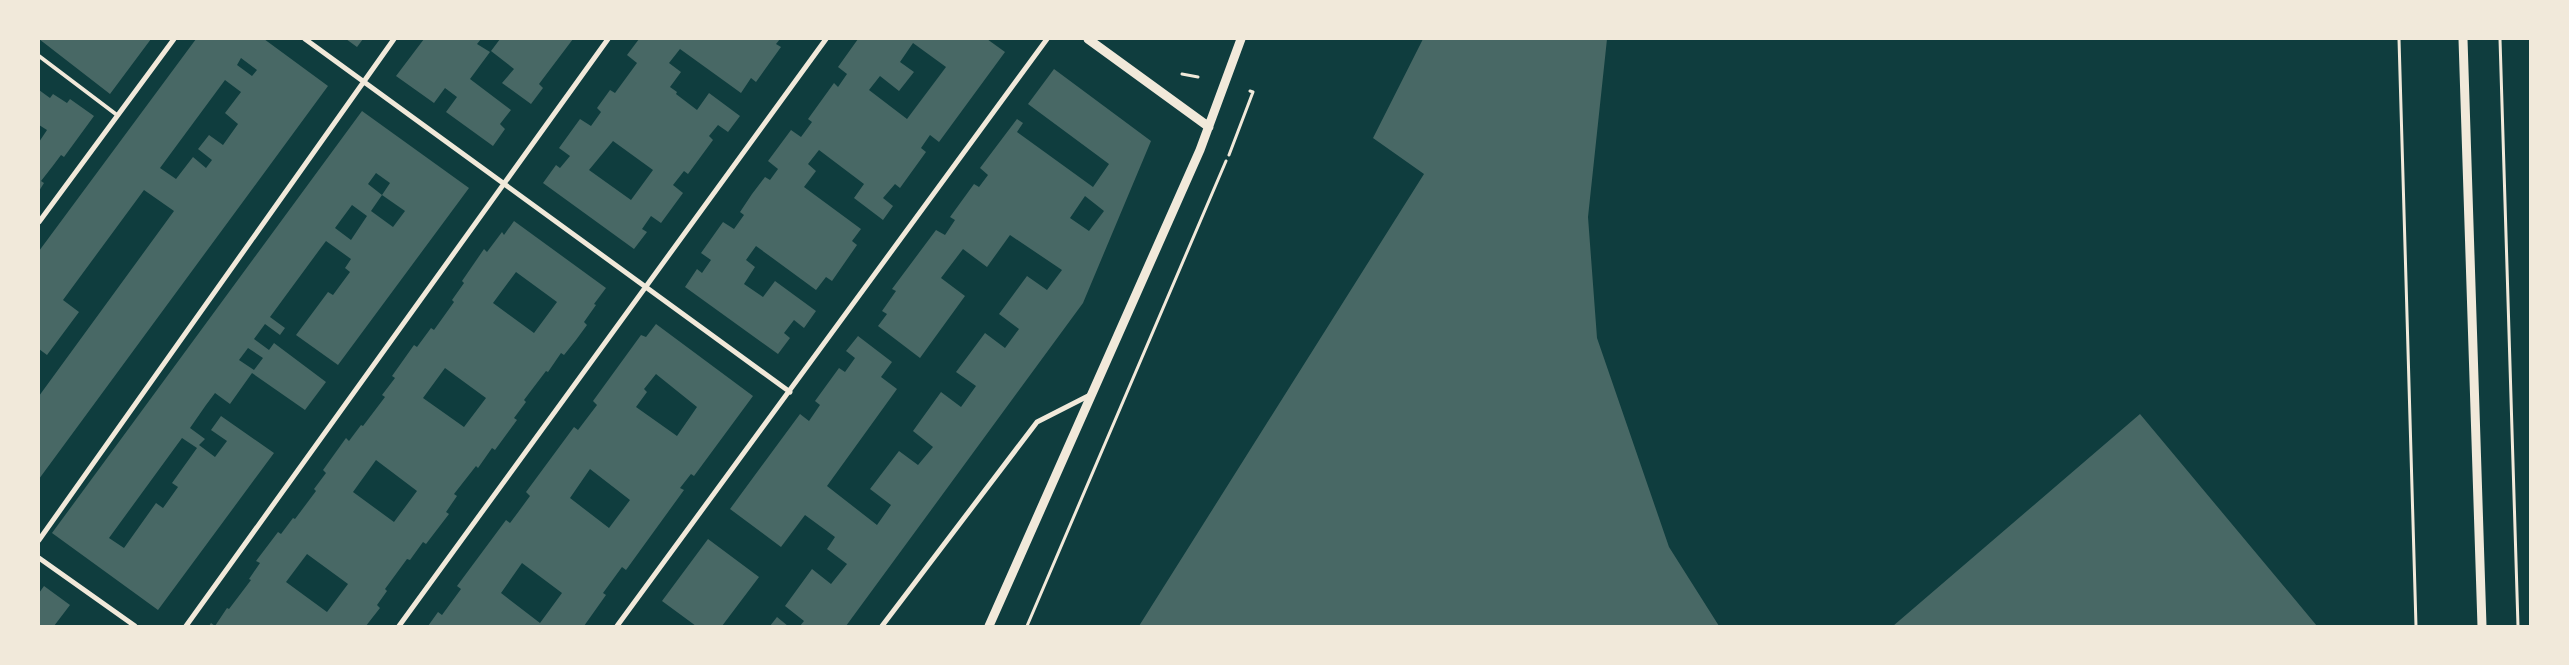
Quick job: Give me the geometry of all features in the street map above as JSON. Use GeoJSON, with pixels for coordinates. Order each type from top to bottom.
{"type":"FeatureCollection","features":[{"type":"Feature","properties":{"kind":"street"},"geometry":{"type":"LineString","coordinates":[[39,222],[174,39]]}},
{"type":"Feature","properties":{"kind":"street"},"geometry":{"type":"LineString","coordinates":[[305,39],[790,392]]}},
{"type":"Feature","properties":{"kind":"street"},"geometry":{"type":"LineString","coordinates":[[39,540],[394,39]]}},
{"type":"Feature","properties":{"kind":"street"},"geometry":{"type":"LineString","coordinates":[[186,626],[608,39]]}},
{"type":"Feature","properties":{"kind":"street"},"geometry":{"type":"LineString","coordinates":[[399,626],[826,39]]}},
{"type":"Feature","properties":{"kind":"street"},"geometry":{"type":"LineString","coordinates":[[617,626],[1047,39]]}},
{"type":"Feature","properties":{"kind":"street"},"geometry":{"type":"LineString","coordinates":[[1088,39],[1208,128]]}},
{"type":"Feature","properties":{"kind":"street"},"geometry":{"type":"LineString","coordinates":[[989,626],[1208,128],[1241,39]]}},
{"type":"Feature","properties":{"kind":"street"},"geometry":{"type":"LineString","coordinates":[[2463,39],[2482,626]]}},
{"type":"Feature","properties":{"kind":"street"},"geometry":{"type":"LineString","coordinates":[[882,626],[1037,422],[1091,395]]}},
{"type":"Feature","properties":{"kind":"street"},"geometry":{"type":"LineString","coordinates":[[39,558],[135,626]]}},
{"type":"Feature","properties":{"kind":"lane"},"geometry":{"type":"LineString","coordinates":[[39,56],[118,115]]}},
{"type":"Feature","properties":{"kind":"path"},"geometry":{"type":"LineString","coordinates":[[2399,39],[2416,626]]}},
{"type":"Feature","properties":{"kind":"path"},"geometry":{"type":"LineString","coordinates":[[2500,39],[2518,626]]}},
{"type":"Feature","properties":{"kind":"path"},"geometry":{"type":"LineString","coordinates":[[1027,626],[1221,175],[1253,92],[1225,83],[1182,74],[1174,68]]}},
{"type":"Feature","properties":{"kind":"building"},"geometry":{"type":"Polygon","coordinates":[[[39,39],[151,39],[110,94],[39,39]]]}},
{"type":"Feature","properties":{"kind":"building"},"geometry":{"type":"Polygon","coordinates":[[[196,39],[264,39],[328,86],[39,479],[39,396],[174,211],[144,190],[63,300],[79,312],[47,355],[39,349],[39,251],[196,39]],[[241,58],[237,65],[252,76],[257,70],[241,58]],[[225,80],[160,168],[176,179],[193,157],[206,168],[212,160],[198,149],[209,135],[223,145],[238,124],[225,113],[241,92],[225,80]]]}},
{"type":"Feature","properties":{"kind":"building"},"geometry":{"type":"Polygon","coordinates":[[[346,39],[363,39],[357,47],[346,39]]]}},
{"type":"Feature","properties":{"kind":"building"},"geometry":{"type":"Polygon","coordinates":[[[424,39],[481,39],[477,44],[490,52],[470,79],[511,110],[500,124],[505,129],[493,146],[446,112],[457,97],[445,88],[434,103],[396,76],[424,39]]]}},
{"type":"Feature","properties":{"kind":"building"},"geometry":{"type":"Polygon","coordinates":[[[500,39],[573,39],[539,84],[543,88],[531,104],[502,83],[514,69],[491,51],[500,39]]]}},
{"type":"Feature","properties":{"kind":"building"},"geometry":{"type":"Polygon","coordinates":[[[639,39],[780,39],[776,44],[781,47],[756,82],[751,78],[741,93],[680,49],[669,63],[681,72],[670,87],[697,110],[709,93],[740,116],[728,132],[718,125],[709,136],[713,140],[688,174],[684,171],[673,185],[683,193],[661,223],[651,216],[642,229],[647,232],[634,249],[543,183],[556,165],[560,168],[570,156],[559,148],[580,119],[591,126],[601,112],[597,108],[610,90],[615,93],[637,63],[627,55],[639,39]],[[613,141],[589,170],[631,200],[653,170],[613,141]]]}},
{"type":"Feature","properties":{"kind":"building"},"geometry":{"type":"Polygon","coordinates":[[[858,39],[987,39],[1005,52],[939,142],[930,135],[921,148],[926,152],[900,188],[895,184],[883,198],[893,206],[883,220],[854,198],[864,184],[819,150],[808,164],[816,171],[804,187],[861,229],[852,241],[857,245],[832,281],[826,277],[816,290],[756,246],[746,260],[755,267],[744,284],[763,297],[775,281],[816,311],[804,328],[794,320],[784,333],[790,338],[778,354],[685,287],[697,269],[702,273],[711,260],[701,253],[723,222],[734,229],[744,215],[740,212],[752,194],[765,177],[770,180],[778,169],[768,161],[791,130],[801,137],[812,122],[808,119],[834,83],[838,87],[847,74],[838,67],[858,39]],[[913,43],[900,62],[914,72],[899,91],[880,76],[869,90],[907,119],[946,67],[913,43]]]}},
{"type":"Feature","properties":{"kind":"building"},"geometry":{"type":"Polygon","coordinates":[[[1423,39],[1607,39],[1588,217],[1597,338],[1669,547],[1719,626],[1139,626],[1424,174],[1373,138],[1423,39]]]}},
{"type":"Feature","properties":{"kind":"building"},"geometry":{"type":"Polygon","coordinates":[[[1054,69],[1151,141],[1083,303],[846,626],[800,626],[804,621],[785,606],[812,569],[831,584],[847,564],[827,549],[835,537],[805,515],[781,547],[730,509],[800,414],[809,421],[820,405],[815,401],[839,368],[845,372],[855,358],[846,351],[858,336],[892,362],[881,377],[897,389],[827,486],[877,525],[891,505],[870,489],[899,451],[918,465],[933,447],[913,431],[941,392],[961,407],[976,386],[956,372],[985,333],[1005,348],[1019,329],[999,314],[1027,276],[1047,290],[1062,270],[1010,235],[987,267],[963,249],[941,278],[965,296],[920,358],[878,326],[887,314],[882,311],[896,291],[892,289],[936,230],[945,235],[955,220],[950,217],[974,184],[979,187],[988,175],[980,168],[1017,119],[1023,123],[1017,132],[1093,187],[1109,164],[1028,104],[1054,69]],[[1085,196],[1070,218],[1089,231],[1104,211],[1085,196]]]}},
{"type":"Feature","properties":{"kind":"building"},"geometry":{"type":"Polygon","coordinates":[[[39,90],[50,98],[53,94],[67,103],[70,99],[94,116],[64,157],[61,155],[41,181],[44,183],[39,191],[39,142],[47,130],[39,125],[39,90]]]}},
{"type":"Feature","properties":{"kind":"building"},"geometry":{"type":"Polygon","coordinates":[[[362,111],[469,188],[338,365],[296,335],[328,292],[333,295],[350,272],[345,268],[351,259],[326,241],[320,249],[270,317],[285,328],[280,335],[265,324],[254,339],[269,350],[274,343],[326,382],[305,410],[252,373],[230,404],[215,393],[206,405],[190,428],[205,439],[199,445],[215,457],[227,441],[211,430],[221,416],[274,453],[158,610],[52,533],[362,111]],[[376,173],[368,184],[382,195],[390,183],[376,173]],[[382,195],[371,211],[393,227],[405,211],[382,195]],[[352,205],[335,228],[351,240],[367,216],[352,205]],[[248,348],[239,360],[254,370],[263,358],[248,348]],[[182,438],[109,538],[124,548],[156,503],[163,508],[178,487],[172,483],[197,448],[182,438]]]}},
{"type":"Feature","properties":{"kind":"building"},"geometry":{"type":"Polygon","coordinates":[[[514,221],[606,288],[584,322],[587,325],[564,355],[561,353],[548,372],[546,371],[524,400],[526,402],[514,418],[517,420],[495,450],[492,448],[478,468],[476,466],[454,494],[457,496],[446,512],[449,514],[426,544],[423,542],[410,560],[407,559],[385,589],[387,591],[377,605],[380,608],[366,626],[215,626],[227,608],[229,609],[251,580],[249,579],[260,563],[256,561],[278,532],[281,534],[293,518],[295,519],[316,491],[314,489],[326,473],[323,470],[346,438],[349,441],[385,397],[382,395],[395,378],[392,376],[414,345],[417,347],[431,328],[434,330],[454,302],[452,300],[464,283],[462,281],[484,249],[487,252],[502,232],[504,235],[514,221]],[[516,272],[493,303],[534,333],[557,302],[516,272]],[[445,368],[423,398],[464,427],[486,398],[445,368]],[[376,460],[353,492],[394,522],[417,491],[376,460]],[[307,554],[286,582],[327,612],[348,584],[307,554]]]}},
{"type":"Feature","properties":{"kind":"building"},"geometry":{"type":"Polygon","coordinates":[[[656,324],[753,396],[694,476],[691,474],[680,488],[684,490],[626,570],[622,567],[603,593],[606,595],[584,626],[428,626],[438,612],[442,615],[461,589],[457,586],[506,520],[510,523],[519,511],[530,496],[526,492],[574,427],[578,430],[597,405],[593,401],[641,335],[646,337],[656,324]],[[656,374],[644,389],[647,392],[636,407],[677,436],[697,407],[656,374]],[[590,469],[570,498],[609,528],[630,500],[590,469]],[[522,563],[501,593],[540,623],[562,593],[522,563]]]}},
{"type":"Feature","properties":{"kind":"building"},"geometry":{"type":"Polygon","coordinates":[[[2140,414],[2317,626],[1893,626],[2140,414]]]}},
{"type":"Feature","properties":{"kind":"building"},"geometry":{"type":"Polygon","coordinates":[[[708,539],[759,577],[722,626],[696,626],[662,601],[708,539]]]}},
{"type":"Feature","properties":{"kind":"building"},"geometry":{"type":"Polygon","coordinates":[[[44,586],[70,605],[54,626],[39,626],[39,593],[44,586]]]}},
{"type":"Feature","properties":{"kind":"building"},"geometry":{"type":"Polygon","coordinates":[[[777,617],[788,626],[770,626],[777,617]]]}}]}
